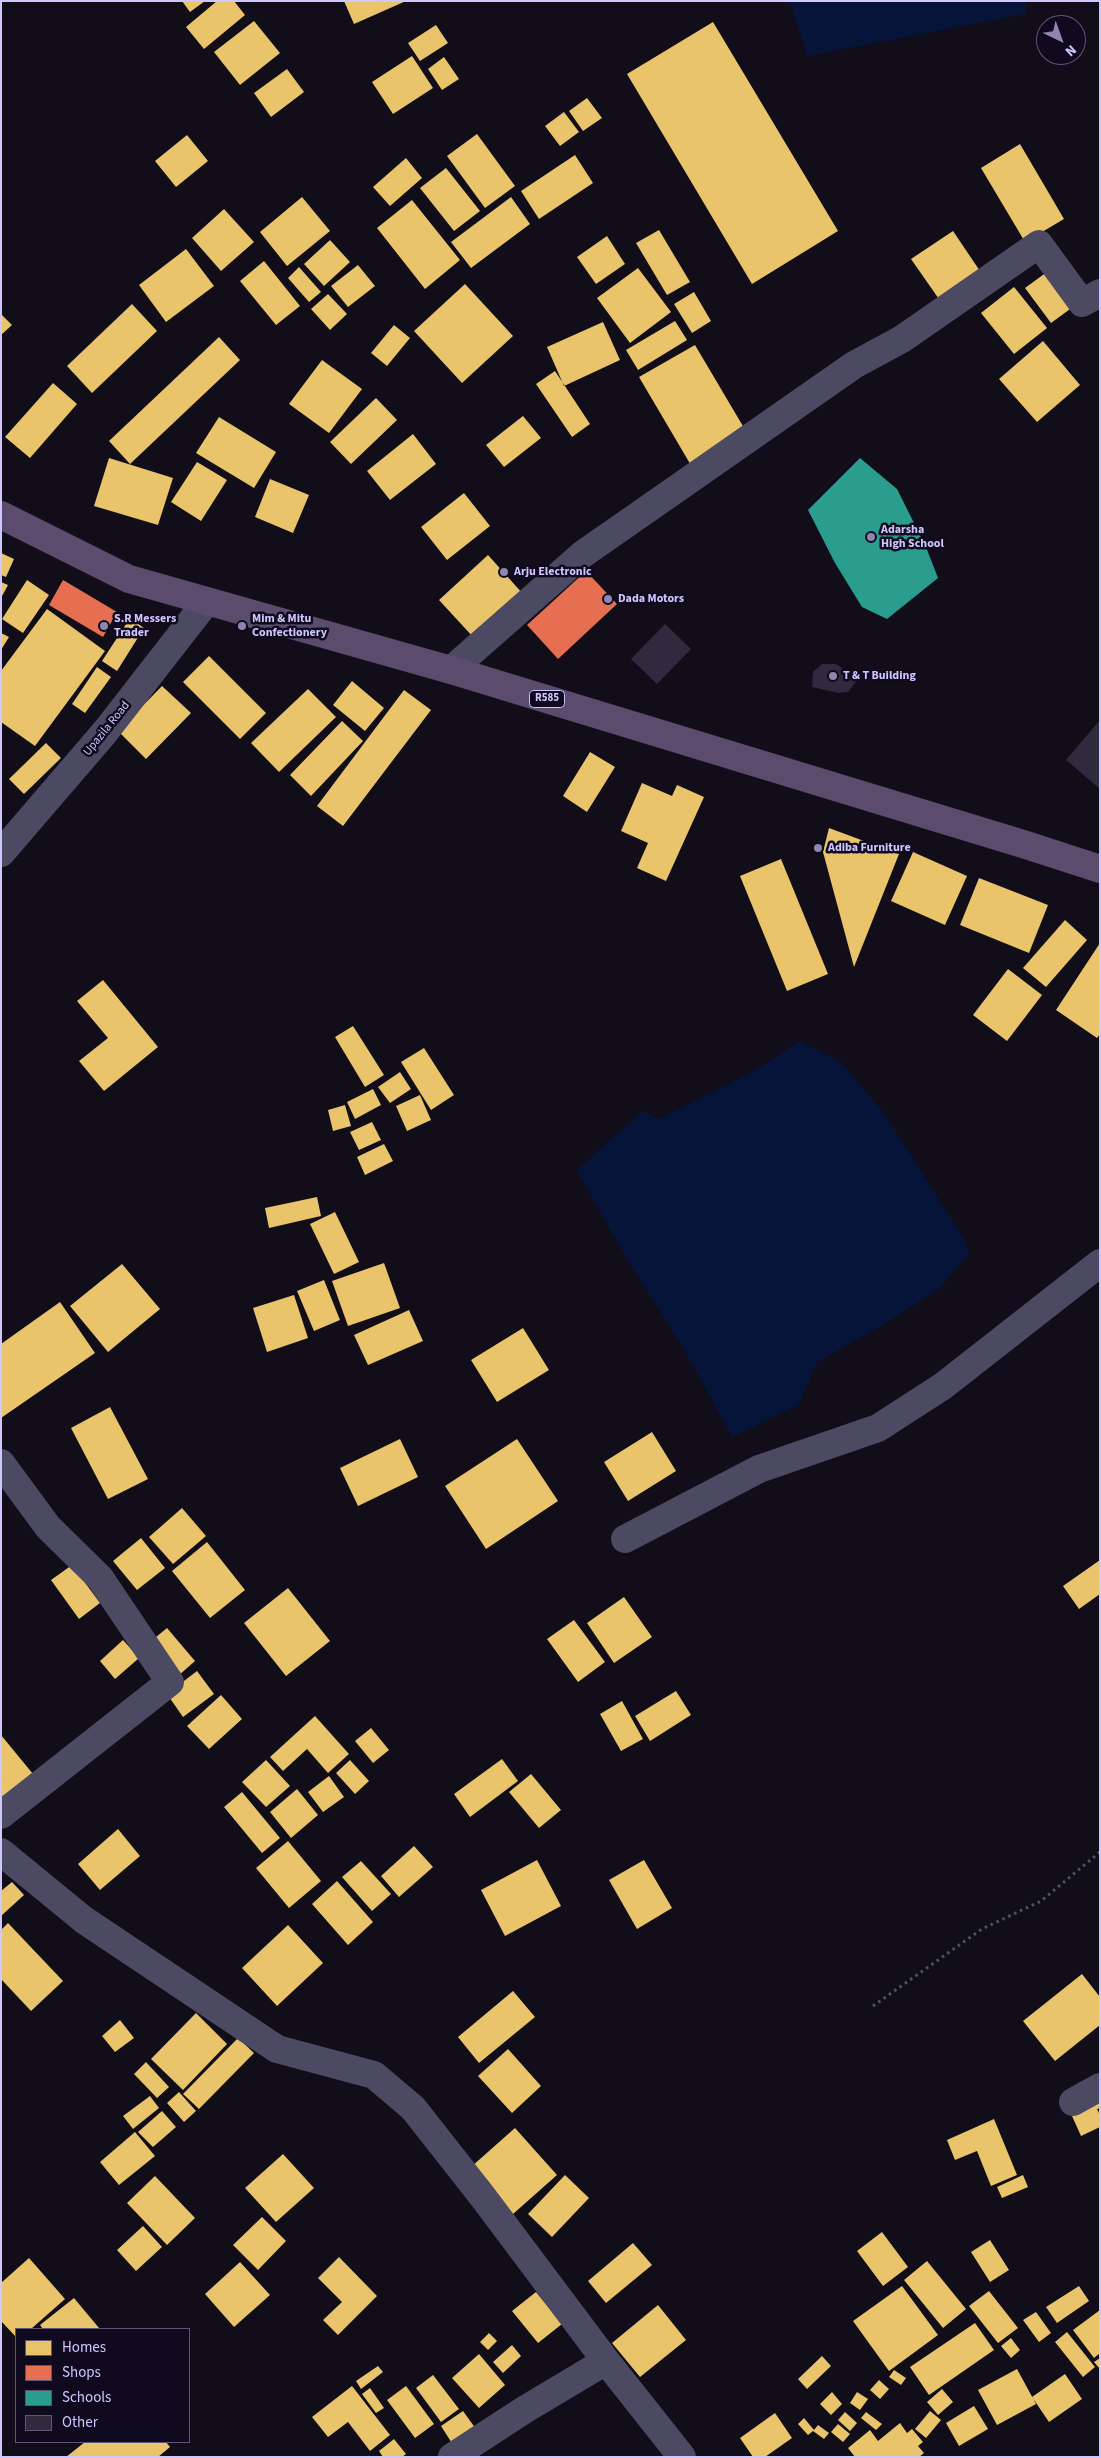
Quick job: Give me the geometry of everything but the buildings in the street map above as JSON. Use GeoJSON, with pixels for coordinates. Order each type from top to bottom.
{"type":"FeatureCollection","features":[{"type":"Feature","properties":{"kind":"main road","name":"R585"},"geometry":{"type":"LineString","coordinates":[[1,515],[129,579],[452,670],[1100,869]]}},
{"type":"Feature","properties":{"kind":"street"},"geometry":{"type":"LineString","coordinates":[[452,670],[583,554],[854,365],[902,339],[1039,244],[1082,303],[1100,293]]}},
{"type":"Feature","properties":{"kind":"street","name":"Upazila Road"},"geometry":{"type":"LineString","coordinates":[[1,853],[106,732],[207,601]]}},
{"type":"Feature","properties":{"kind":"street"},"geometry":{"type":"LineString","coordinates":[[626,1539],[759,1469],[878,1428],[943,1386],[1100,1262]]}},
{"type":"Feature","properties":{"kind":"street"},"geometry":{"type":"LineString","coordinates":[[1,1463],[48,1527],[100,1578],[170,1682],[1,1815]]}},
{"type":"Feature","properties":{"kind":"street"},"geometry":{"type":"LineString","coordinates":[[1,1852],[84,1920],[277,2049],[374,2075],[412,2108],[483,2197],[606,2361],[682,2457]]}},
{"type":"Feature","properties":{"kind":"street"},"geometry":{"type":"LineString","coordinates":[[1073,2102],[1100,2087]]}},
{"type":"Feature","properties":{"kind":"street"},"geometry":{"type":"LineString","coordinates":[[452,2457],[524,2410],[606,2361]]}},
{"type":"Feature","properties":{"kind":"path"},"geometry":{"type":"LineString","coordinates":[[873,2006],[982,1929],[1041,1901],[1100,1852]]}},
{"type":"Feature","properties":{"kind":"water"},"geometry":{"type":"Polygon","coordinates":[[[790,1],[1027,1],[1025,14],[807,56],[790,1]]]}},
{"type":"Feature","properties":{"kind":"water"},"geometry":{"type":"Polygon","coordinates":[[[799,1041],[841,1062],[886,1116],[964,1239],[969,1254],[938,1290],[871,1332],[817,1362],[799,1405],[732,1437],[684,1349],[626,1258],[577,1170],[642,1111],[659,1119],[761,1067],[799,1041]]]}},
{"type":"Feature","properties":{"kind":"place","name":"Adarsha High School"},"geometry":{"type":"Point","coordinates":[871,537]}},
{"type":"Feature","properties":{"kind":"place","name":"Arju Electronic"},"geometry":{"type":"Point","coordinates":[504,572]}},
{"type":"Feature","properties":{"kind":"place","name":"Dada Motors"},"geometry":{"type":"Point","coordinates":[608,599]}},
{"type":"Feature","properties":{"kind":"place","name":"S.R Messers Trader"},"geometry":{"type":"Point","coordinates":[104,626]}},
{"type":"Feature","properties":{"kind":"place","name":"Mim & Mitu Confectionery"},"geometry":{"type":"Point","coordinates":[242,626]}},
{"type":"Feature","properties":{"kind":"place","name":"T & T Building"},"geometry":{"type":"Point","coordinates":[833,676]}},
{"type":"Feature","properties":{"kind":"place","name":"Adiba Furniture"},"geometry":{"type":"Point","coordinates":[818,848]}}]}
